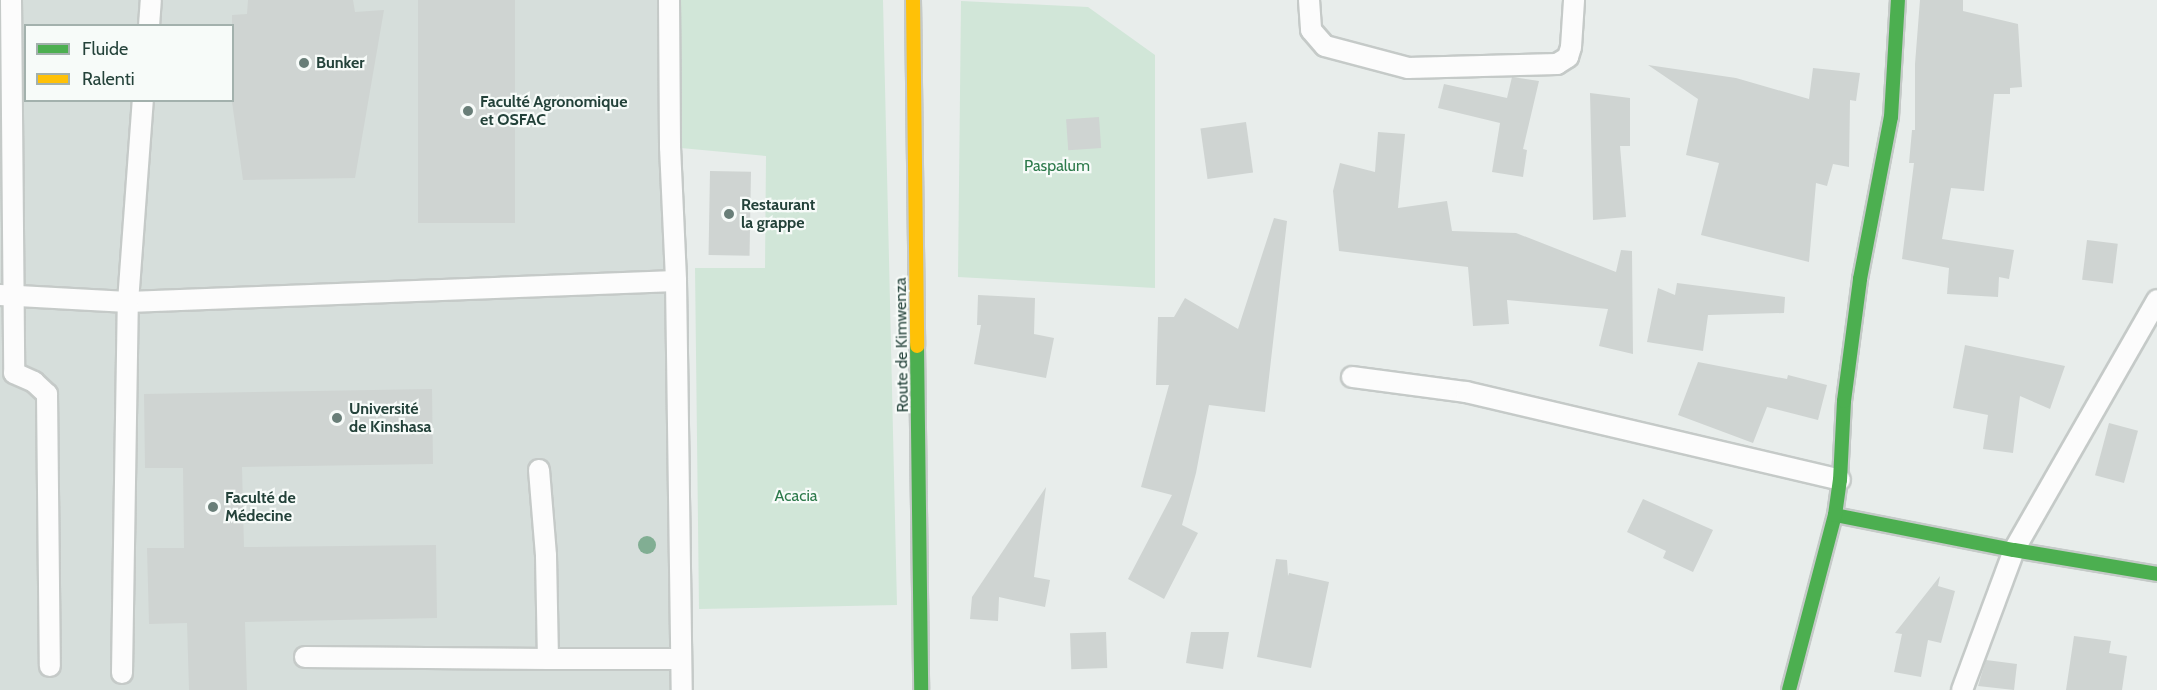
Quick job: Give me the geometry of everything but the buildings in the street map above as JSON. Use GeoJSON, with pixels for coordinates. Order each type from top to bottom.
{"type":"FeatureCollection","features":[{"type":"Feature","properties":{"kind":"street","name":"Route de Kimwenza"},"geometry":{"type":"LineString","coordinates":[[913,0],[921,690]]}},
{"type":"Feature","properties":{"kind":"street"},"geometry":{"type":"LineString","coordinates":[[1789,690],[1835,514],[1840,480],[1844,402],[1860,279],[1891,117],[1898,0]]}},
{"type":"Feature","properties":{"kind":"street"},"geometry":{"type":"LineString","coordinates":[[1835,514],[2014,550],[2157,574]]}},
{"type":"Feature","properties":{"kind":"lane"},"geometry":{"type":"LineString","coordinates":[[11,0],[6,295],[14,373],[34,382],[47,394],[50,666]]}},
{"type":"Feature","properties":{"kind":"lane"},"geometry":{"type":"LineString","coordinates":[[149,24],[151,0]]}},
{"type":"Feature","properties":{"kind":"lane"},"geometry":{"type":"LineString","coordinates":[[669,0],[669,147],[676,281],[682,690]]}},
{"type":"Feature","properties":{"kind":"lane"},"geometry":{"type":"LineString","coordinates":[[1309,0],[1311,30],[1325,46],[1408,68],[1557,64],[1568,57],[1571,47],[1574,0]]}},
{"type":"Feature","properties":{"kind":"lane"},"geometry":{"type":"LineString","coordinates":[[122,673],[128,302],[143,102]]}},
{"type":"Feature","properties":{"kind":"lane"},"geometry":{"type":"LineString","coordinates":[[6,295],[128,302],[676,281]]}},
{"type":"Feature","properties":{"kind":"lane"},"geometry":{"type":"LineString","coordinates":[[1962,690],[2014,550],[2157,300]]}},
{"type":"Feature","properties":{"kind":"lane"},"geometry":{"type":"LineString","coordinates":[[1352,377],[1466,392],[1840,480]]}},
{"type":"Feature","properties":{"kind":"lane"},"geometry":{"type":"LineString","coordinates":[[539,470],[546,556],[548,659]]}},
{"type":"Feature","properties":{"kind":"lane"},"geometry":{"type":"LineString","coordinates":[[305,657],[681,659]]}},
{"type":"Feature","properties":{"kind":"shaded area","name":"Université de Kinshasa"},"geometry":{"type":"Polygon","coordinates":[[[0,0],[669,0],[680,690],[0,690],[0,0]]]}},
{"type":"Feature","properties":{"kind":"green space","name":"Acacia"},"geometry":{"type":"Polygon","coordinates":[[[669,0],[883,0],[897,605],[699,609],[695,268],[765,268],[766,156],[670,147],[669,0]]]}},
{"type":"Feature","properties":{"kind":"green space","name":"Paspalum"},"geometry":{"type":"Polygon","coordinates":[[[961,1],[1088,7],[1155,55],[1155,288],[958,277],[961,1]]]}},
{"type":"Feature","properties":{"kind":"traffic: fast"},"geometry":{"type":"LineString","coordinates":[[1789,690],[1835,515],[1840,480],[1844,401],[1860,279],[1891,117],[1898,0]]}},
{"type":"Feature","properties":{"kind":"traffic: fast"},"geometry":{"type":"LineString","coordinates":[[917,346],[921,690]]}},
{"type":"Feature","properties":{"kind":"traffic: fast"},"geometry":{"type":"LineString","coordinates":[[1835,515],[2014,550],[2157,574]]}},
{"type":"Feature","properties":{"kind":"traffic: slow"},"geometry":{"type":"LineString","coordinates":[[913,0],[917,346]]}},
{"type":"Feature","properties":{"kind":"place","name":"Bunker"},"geometry":{"type":"Point","coordinates":[304,63]}},
{"type":"Feature","properties":{"kind":"place","name":"Faculté Agronomique et OSFAC"},"geometry":{"type":"Point","coordinates":[468,111]}},
{"type":"Feature","properties":{"kind":"place","name":"Restaurant la grappe"},"geometry":{"type":"Point","coordinates":[729,214]}},
{"type":"Feature","properties":{"kind":"place","name":"Université de Kinshasa"},"geometry":{"type":"Point","coordinates":[337,418]}},
{"type":"Feature","properties":{"kind":"place","name":"Faculté de Médecine"},"geometry":{"type":"Point","coordinates":[213,507]}}]}
